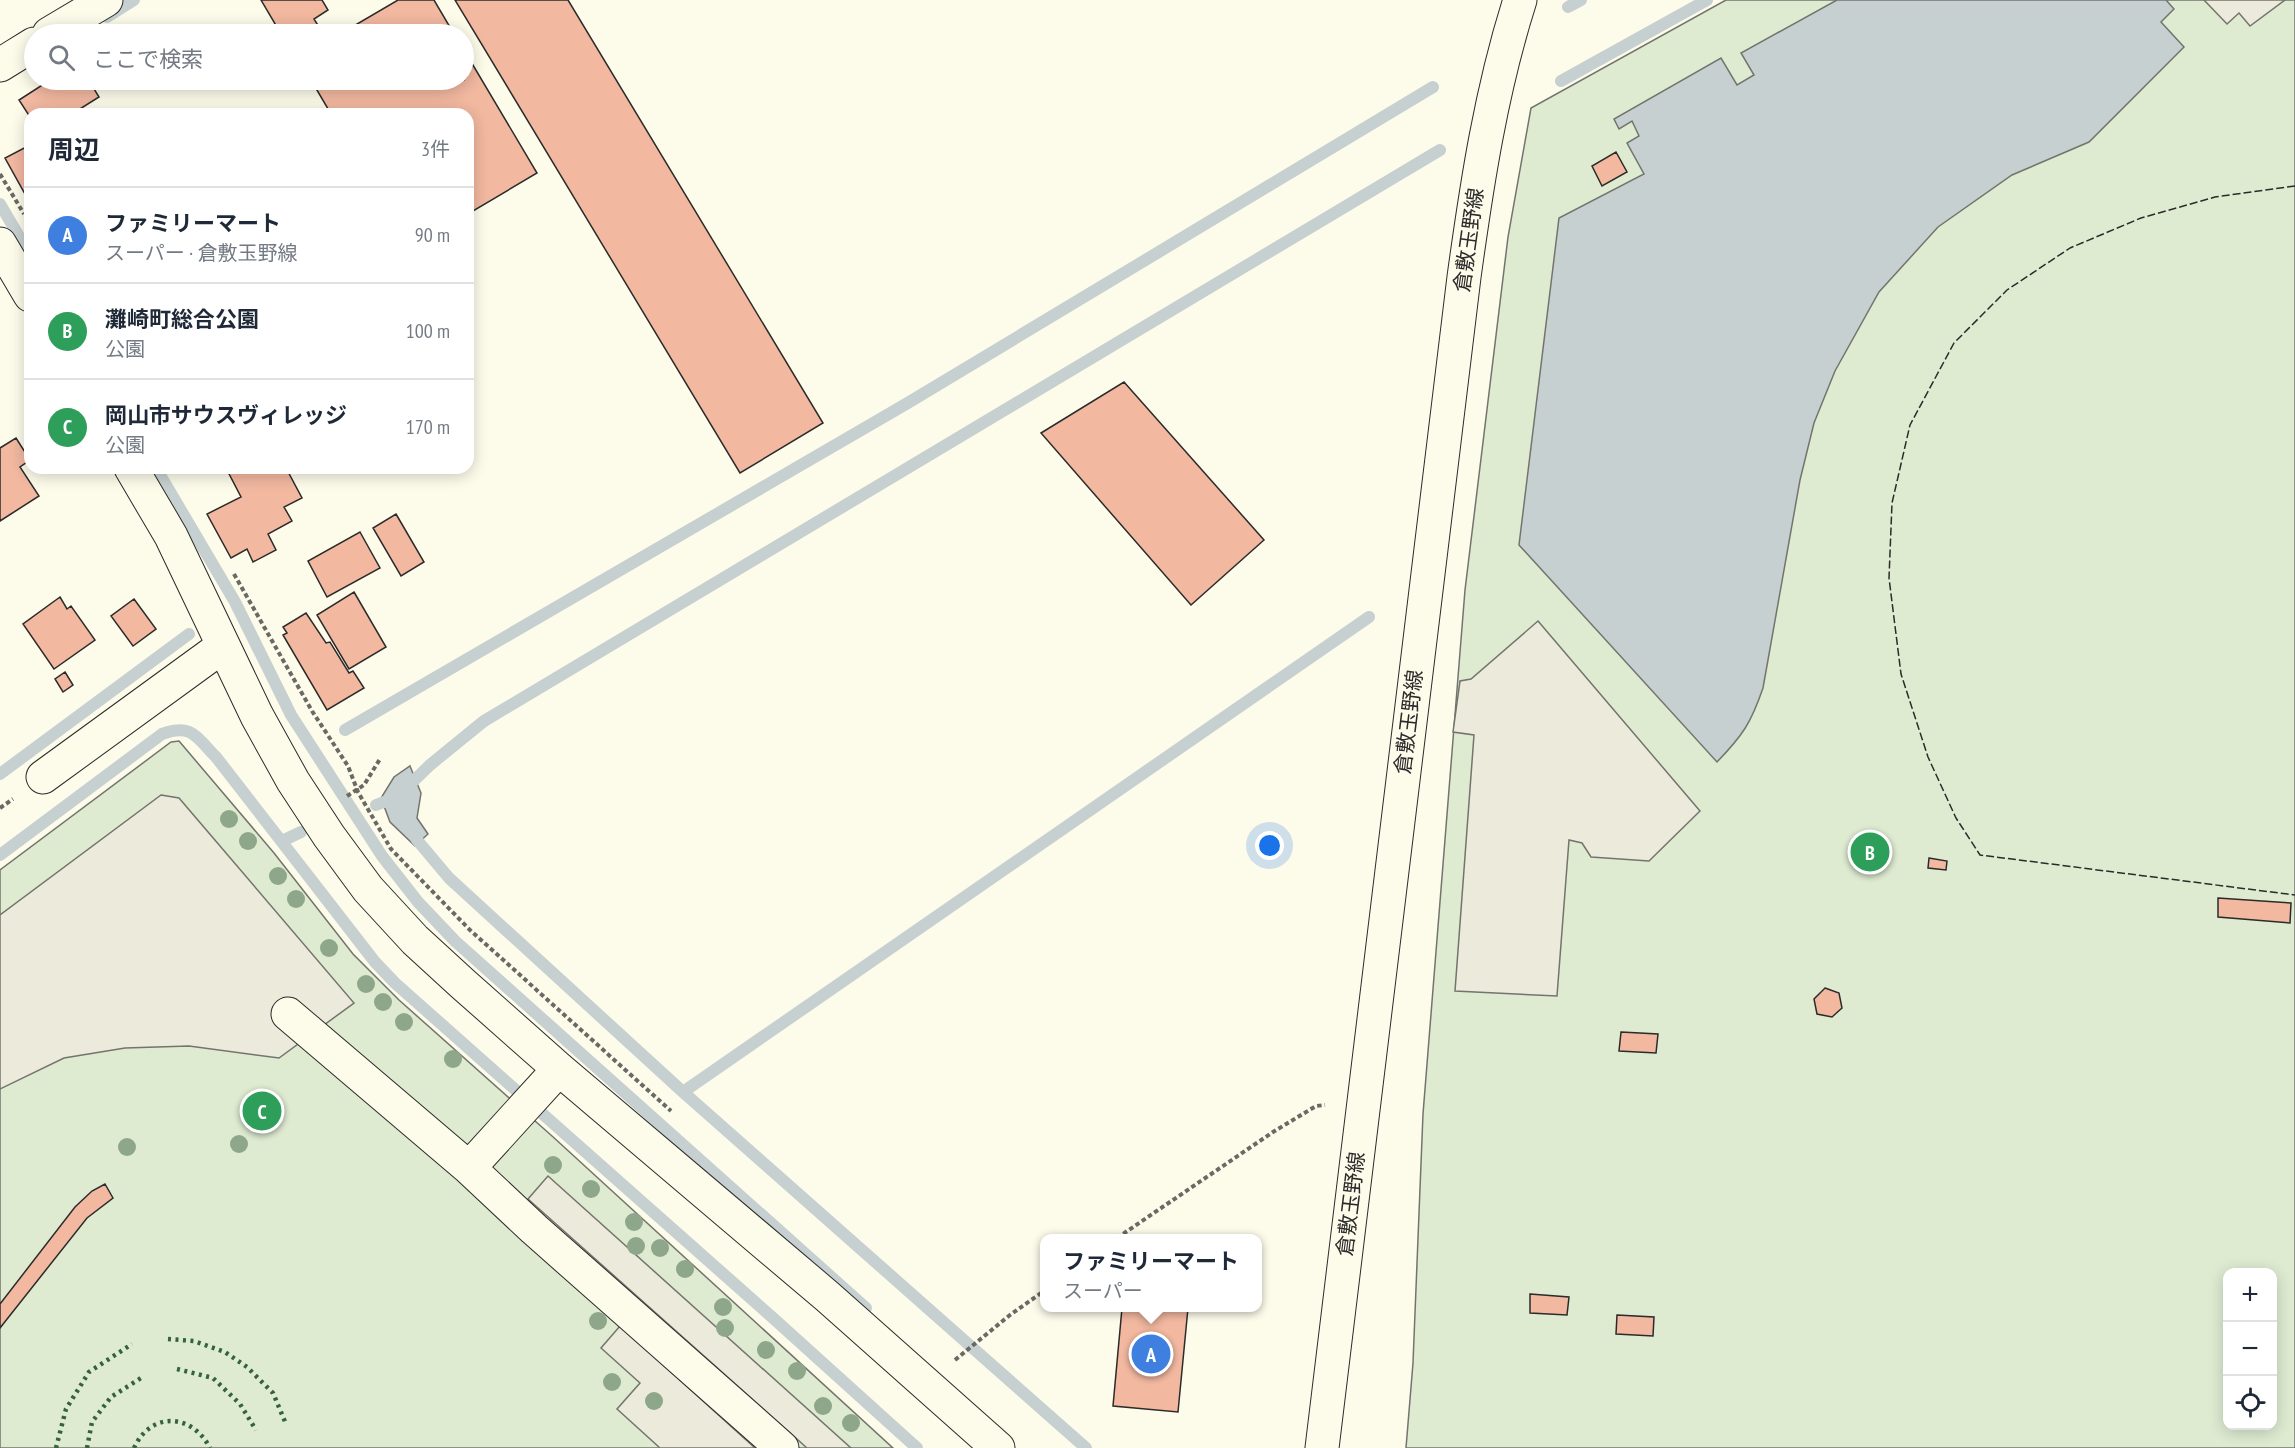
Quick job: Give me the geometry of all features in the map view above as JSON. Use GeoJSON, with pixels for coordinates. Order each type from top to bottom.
{"type":"FeatureCollection","features":[{"type":"Feature","properties":{"kind":"street"},"geometry":{"type":"LineString","coordinates":[[66,24],[105,0]]}},
{"type":"Feature","properties":{"kind":"street","name":"倉敷玉野線"},"geometry":{"type":"LineString","coordinates":[[1322,1448],[1464,277],[1478,175],[1507,40],[1520,0]]}},
{"type":"Feature","properties":{"kind":"street"},"geometry":{"type":"LineString","coordinates":[[0,65],[24,50]]}},
{"type":"Feature","properties":{"kind":"street"},"geometry":{"type":"LineString","coordinates":[[0,244],[24,286]]}},
{"type":"Feature","properties":{"kind":"street"},"geometry":{"type":"LineString","coordinates":[[135,474],[171,536],[257,716],[293,781],[329,836],[368,889],[550,1080],[828,1297],[998,1448]]}},
{"type":"Feature","properties":{"kind":"street"},"geometry":{"type":"LineString","coordinates":[[43,777],[223,646]]}},
{"type":"Feature","properties":{"kind":"street"},"geometry":{"type":"LineString","coordinates":[[288,1014],[469,1168],[782,1448]]}},
{"type":"Feature","properties":{"kind":"street"},"geometry":{"type":"LineString","coordinates":[[469,1168],[550,1080]]}},
{"type":"Feature","properties":{"kind":"path"},"geometry":{"type":"LineString","coordinates":[[0,174],[24,215]]}},
{"type":"Feature","properties":{"kind":"path"},"geometry":{"type":"LineString","coordinates":[[231,569],[312,711],[348,766],[357,789],[391,849],[470,930],[680,1119]]}},
{"type":"Feature","properties":{"kind":"path"},"geometry":{"type":"LineString","coordinates":[[350,794],[364,785],[380,759]]}},
{"type":"Feature","properties":{"kind":"path"},"geometry":{"type":"LineString","coordinates":[[1124,1234],[1263,1139],[1316,1106],[1363,1106]]}},
{"type":"Feature","properties":{"kind":"path"},"geometry":{"type":"LineString","coordinates":[[962,1355],[1040,1294]]}},
{"type":"Feature","properties":{"kind":"green space"},"geometry":{"type":"Polygon","coordinates":[[[1726,0],[2295,0],[2295,1448],[1406,1448],[1413,1363],[1423,1114],[1465,590],[1508,237],[1531,108],[1726,0]]]}},
{"type":"Feature","properties":{"kind":"green space"},"geometry":{"type":"Polygon","coordinates":[[[179,741],[274,853],[353,954],[399,1000],[552,1136],[893,1448],[0,1448],[0,870],[171,742],[179,741]]]}},
{"type":"Feature","properties":{"kind":"shaded area"},"geometry":{"type":"Polygon","coordinates":[[[1837,0],[2166,0],[2174,9],[2161,22],[2184,47],[2089,142],[2012,175],[1938,227],[1879,292],[1835,371],[1814,423],[1800,480],[1763,688],[1745,728],[1717,762],[1519,545],[1559,218],[1644,174],[1627,143],[1639,136],[1632,121],[1619,129],[1614,119],[1721,58],[1737,85],[1754,75],[1741,53],[1837,0]]]}},
{"type":"Feature","properties":{"kind":"shaded area"},"geometry":{"type":"Polygon","coordinates":[[[2204,0],[2285,0],[2250,26],[2239,13],[2227,24],[2204,0]]]}},
{"type":"Feature","properties":{"kind":"shaded area"},"geometry":{"type":"Polygon","coordinates":[[[1538,621],[1700,811],[1649,861],[1591,857],[1582,843],[1569,840],[1557,996],[1455,991],[1474,735],[1453,732],[1460,681],[1471,679],[1538,621]]]}},
{"type":"Feature","properties":{"kind":"shaded area"},"geometry":{"type":"Polygon","coordinates":[[[410,766],[421,793],[417,818],[428,834],[415,846],[390,822],[381,798],[394,777],[410,766]]]}},
{"type":"Feature","properties":{"kind":"shaded area"},"geometry":{"type":"Polygon","coordinates":[[[161,795],[179,798],[354,1003],[279,1058],[189,1046],[125,1048],[64,1058],[0,1089],[0,915],[161,795]]]}},
{"type":"Feature","properties":{"kind":"shaded area"},"geometry":{"type":"Polygon","coordinates":[[[548,1176],[851,1448],[807,1448],[528,1199],[548,1176]]]}},
{"type":"Feature","properties":{"kind":"shaded area"},"geometry":{"type":"Polygon","coordinates":[[[620,1326],[755,1448],[660,1448],[617,1409],[640,1383],[601,1348],[620,1326]]]}},
{"type":"Feature","properties":{"kind":"building"},"geometry":{"type":"Polygon","coordinates":[[[261,0],[322,0],[328,10],[314,19],[317,24],[275,24],[261,0]]]}},
{"type":"Feature","properties":{"kind":"building"},"geometry":{"type":"Polygon","coordinates":[[[398,0],[434,0],[448,24],[357,24],[398,0]]]}},
{"type":"Feature","properties":{"kind":"building"},"geometry":{"type":"Polygon","coordinates":[[[455,0],[568,0],[823,423],[740,473],[474,32],[474,24],[469,24],[455,0]]]}},
{"type":"Feature","properties":{"kind":"building"},"geometry":{"type":"Polygon","coordinates":[[[474,67],[537,173],[474,210],[474,108],[327,108],[317,90],[474,90],[474,67]]]}},
{"type":"Feature","properties":{"kind":"building"},"geometry":{"type":"Polygon","coordinates":[[[34,90],[95,90],[99,97],[82,108],[24,108],[19,100],[34,90]]]}},
{"type":"Feature","properties":{"kind":"building"},"geometry":{"type":"Polygon","coordinates":[[[24,148],[24,192],[5,158],[24,148]]]}},
{"type":"Feature","properties":{"kind":"building"},"geometry":{"type":"Polygon","coordinates":[[[1616,152],[1627,172],[1602,186],[1592,166],[1616,152]]]}},
{"type":"Feature","properties":{"kind":"building"},"geometry":{"type":"Polygon","coordinates":[[[1124,382],[1264,540],[1191,605],[1041,433],[1124,382]]]}},
{"type":"Feature","properties":{"kind":"building"},"geometry":{"type":"Polygon","coordinates":[[[16,438],[24,451],[24,464],[20,467],[39,496],[0,521],[0,448],[16,438]]]}},
{"type":"Feature","properties":{"kind":"building"},"geometry":{"type":"Polygon","coordinates":[[[229,474],[289,474],[302,498],[284,507],[292,521],[268,534],[276,550],[253,562],[247,549],[231,558],[207,514],[241,497],[229,474]]]}},
{"type":"Feature","properties":{"kind":"building"},"geometry":{"type":"Polygon","coordinates":[[[396,514],[424,562],[401,576],[373,528],[396,514]]]}},
{"type":"Feature","properties":{"kind":"building"},"geometry":{"type":"Polygon","coordinates":[[[360,532],[380,568],[327,597],[308,561],[360,532]]]}},
{"type":"Feature","properties":{"kind":"building"},"geometry":{"type":"Polygon","coordinates":[[[354,592],[386,647],[349,669],[317,615],[354,592]]]}},
{"type":"Feature","properties":{"kind":"building"},"geometry":{"type":"Polygon","coordinates":[[[60,597],[67,609],[71,606],[95,640],[54,669],[23,624],[60,597]]]}},
{"type":"Feature","properties":{"kind":"building"},"geometry":{"type":"Polygon","coordinates":[[[134,599],[156,629],[133,646],[111,616],[134,599]]]}},
{"type":"Feature","properties":{"kind":"building"},"geometry":{"type":"Polygon","coordinates":[[[306,613],[326,643],[330,642],[349,673],[353,671],[364,688],[327,710],[283,635],[287,633],[283,627],[306,613]]]}},
{"type":"Feature","properties":{"kind":"building"},"geometry":{"type":"Polygon","coordinates":[[[65,672],[73,685],[63,692],[55,679],[65,672]]]}},
{"type":"Feature","properties":{"kind":"building"},"geometry":{"type":"Polygon","coordinates":[[[1929,858],[1947,861],[1946,870],[1928,868],[1929,858]]]}},
{"type":"Feature","properties":{"kind":"building"},"geometry":{"type":"Polygon","coordinates":[[[2218,898],[2291,903],[2290,923],[2218,917],[2218,898]]]}},
{"type":"Feature","properties":{"kind":"building"},"geometry":{"type":"Polygon","coordinates":[[[1825,988],[1839,993],[1842,1008],[1832,1017],[1817,1014],[1814,999],[1825,988]]]}},
{"type":"Feature","properties":{"kind":"building"},"geometry":{"type":"Polygon","coordinates":[[[1621,1032],[1658,1034],[1656,1053],[1619,1051],[1621,1032]]]}},
{"type":"Feature","properties":{"kind":"building"},"geometry":{"type":"Polygon","coordinates":[[[105,1184],[113,1198],[87,1218],[0,1328],[0,1304],[75,1207],[92,1191],[105,1184]]]}},
{"type":"Feature","properties":{"kind":"building"},"geometry":{"type":"Polygon","coordinates":[[[1530,1294],[1569,1297],[1567,1315],[1530,1313],[1530,1294]]]}},
{"type":"Feature","properties":{"kind":"building"},"geometry":{"type":"Polygon","coordinates":[[[1122,1312],[1188,1312],[1178,1412],[1113,1406],[1122,1312]]]}},
{"type":"Feature","properties":{"kind":"building"},"geometry":{"type":"Polygon","coordinates":[[[1617,1315],[1654,1317],[1653,1336],[1616,1334],[1617,1315]]]}},
{"type":"Feature","properties":{"kind":"waterway"},"geometry":{"type":"LineString","coordinates":[[107,17],[134,0]]}},
{"type":"Feature","properties":{"kind":"waterway"},"geometry":{"type":"LineString","coordinates":[[1568,7],[1581,0]]}},
{"type":"Feature","properties":{"kind":"waterway"},"geometry":{"type":"LineString","coordinates":[[1561,81],[1707,0]]}},
{"type":"Feature","properties":{"kind":"waterway"},"geometry":{"type":"LineString","coordinates":[[345,730],[906,404],[1433,87]]}},
{"type":"Feature","properties":{"kind":"waterway"},"geometry":{"type":"LineString","coordinates":[[376,805],[397,797],[430,765],[484,721],[1440,150]]}},
{"type":"Feature","properties":{"kind":"waterway"},"geometry":{"type":"LineString","coordinates":[[0,204],[24,245]]}},
{"type":"Feature","properties":{"kind":"waterway"},"geometry":{"type":"LineString","coordinates":[[160,474],[235,602],[291,715],[382,856],[418,902],[455,941],[866,1308]]}},
{"type":"Feature","properties":{"kind":"waterway"},"geometry":{"type":"LineString","coordinates":[[683,1092],[1369,617]]}},
{"type":"Feature","properties":{"kind":"waterway"},"geometry":{"type":"LineString","coordinates":[[0,774],[189,634]]}},
{"type":"Feature","properties":{"kind":"waterway"},"geometry":{"type":"LineString","coordinates":[[0,855],[162,734],[180,730],[193,734],[216,757],[375,962],[395,983],[917,1448]]}},
{"type":"Feature","properties":{"kind":"waterway"},"geometry":{"type":"LineString","coordinates":[[411,829],[417,840],[449,878],[683,1092],[1086,1448]]}},
{"type":"Feature","properties":{"kind":"waterway"},"geometry":{"type":"LineString","coordinates":[[282,841],[301,832]]}},
{"type":"Feature","properties":{"kind":"hedge"},"geometry":{"type":"LineString","coordinates":[[168,1339],[194,1341],[225,1352],[247,1367],[273,1393],[286,1424]]}},
{"type":"Feature","properties":{"kind":"hedge"},"geometry":{"type":"LineString","coordinates":[[56,1448],[66,1409],[89,1372],[132,1344]]}},
{"type":"Feature","properties":{"kind":"hedge"},"geometry":{"type":"LineString","coordinates":[[177,1369],[213,1378],[240,1404],[256,1430]]}},
{"type":"Feature","properties":{"kind":"hedge"},"geometry":{"type":"LineString","coordinates":[[87,1448],[92,1422],[111,1397],[141,1378]]}},
{"type":"Feature","properties":{"kind":"hedge"},"geometry":{"type":"LineString","coordinates":[[134,1448],[141,1436],[151,1427],[172,1421],[193,1428],[210,1448]]}},
{"type":"Feature","properties":{"kind":"fence"},"geometry":{"type":"LineString","coordinates":[[2295,186],[2215,197],[2141,218],[2070,248],[2007,290],[1954,343],[1910,425],[1892,503],[1889,578],[1901,674],[1928,757],[1956,818],[1980,855],[2295,895]]}},
{"type":"Feature","properties":{"kind":"place","name":"灘崎町総合公園"},"geometry":{"type":"Point","coordinates":[1870,852]}},
{"type":"Feature","properties":{"kind":"place","name":"岡山市サウスヴィレッジ"},"geometry":{"type":"Point","coordinates":[262,1111]}},
{"type":"Feature","properties":{"kind":"place","name":"ファミリーマート"},"geometry":{"type":"Point","coordinates":[1151,1354]}}]}
